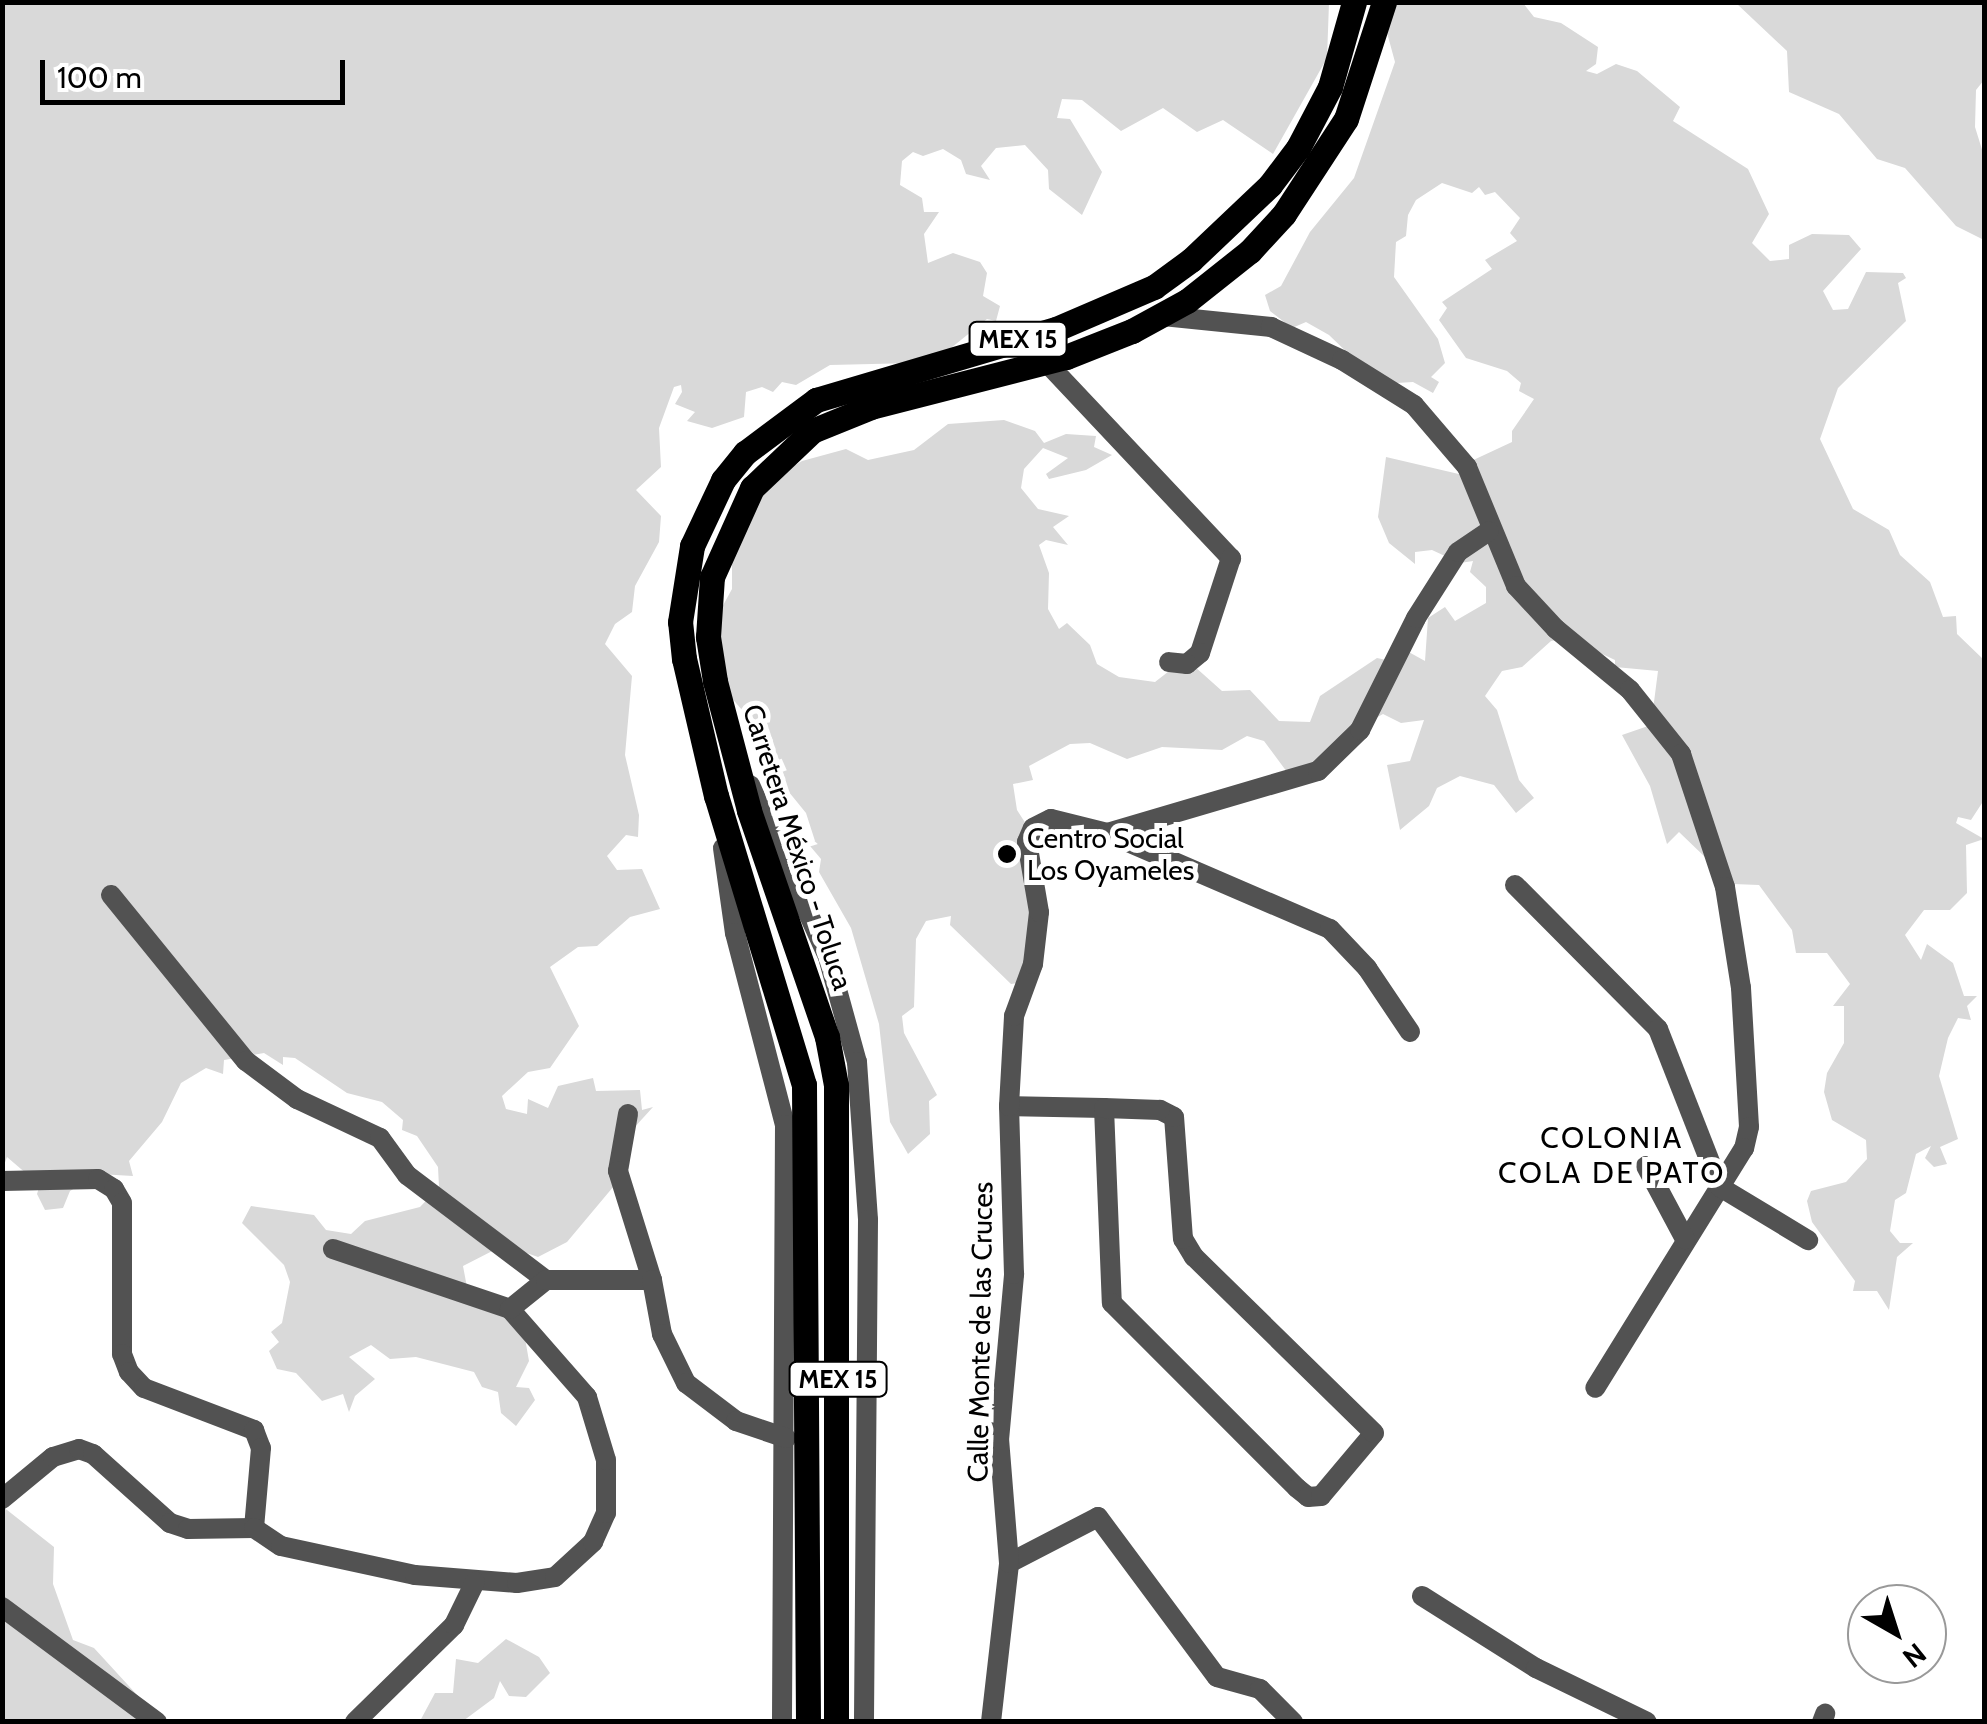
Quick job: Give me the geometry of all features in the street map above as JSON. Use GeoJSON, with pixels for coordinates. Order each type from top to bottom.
{"type":"FeatureCollection","features":[{"type":"Feature","properties":{"kind":"main road","name":"Carretera México - Toluca"},"geometry":{"type":"LineString","coordinates":[[808,1722],[804,1084],[716,796],[680,622],[692,546],[723,480],[763,436],[816,400],[1056,329],[1154,288],[1232,224],[1298,148],[1330,87],[1354,2]]}},
{"type":"Feature","properties":{"kind":"main road","name":"Carretera México - Toluca"},"geometry":{"type":"LineString","coordinates":[[836,1722],[836,1084],[813,989],[733,750],[708,637],[712,577],[752,488],[826,423],[1046,362],[1163,316],[1250,250],[1304,185],[1364,80],[1384,2]]}},
{"type":"Feature","properties":{"kind":"street"},"geometry":{"type":"LineString","coordinates":[[1163,316],[1271,328],[1342,360],[1414,406],[1467,468],[1516,586],[1556,630],[1630,690],[1668,732],[1685,766],[1725,887],[1740,988],[1750,1126],[1720,1187],[1595,1388]]}},
{"type":"Feature","properties":{"kind":"street"},"geometry":{"type":"LineString","coordinates":[[1046,362],[1232,558],[1200,653],[1187,664],[1169,662]]}},
{"type":"Feature","properties":{"kind":"street"},"geometry":{"type":"LineString","coordinates":[[1107,833],[1318,771],[1360,730],[1416,618],[1458,552],[1490,531]]}},
{"type":"Feature","properties":{"kind":"street"},"geometry":{"type":"LineString","coordinates":[[733,750],[828,957],[857,1062],[868,1220],[864,1722]]}},
{"type":"Feature","properties":{"kind":"street"},"geometry":{"type":"LineString","coordinates":[[716,796],[735,933],[786,1125],[782,1722]]}},
{"type":"Feature","properties":{"kind":"street","name":"Calle Monte de las Cruces"},"geometry":{"type":"LineString","coordinates":[[992,1722],[1009,1563],[998,1440],[1014,1274],[1008,1106],[1014,1016],[1033,964],[1039,912],[1027,842],[1033,828],[1051,819],[1107,833]]}},
{"type":"Feature","properties":{"kind":"street"},"geometry":{"type":"LineString","coordinates":[[1107,833],[1330,929],[1367,968],[1410,1032]]}},
{"type":"Feature","properties":{"kind":"street"},"geometry":{"type":"LineString","coordinates":[[1515,885],[1658,1029],[1720,1187],[1808,1240]]}},
{"type":"Feature","properties":{"kind":"street"},"geometry":{"type":"LineString","coordinates":[[111,895],[246,1061],[297,1099],[380,1138],[408,1175],[546,1280],[652,1280]]}},
{"type":"Feature","properties":{"kind":"street"},"geometry":{"type":"LineString","coordinates":[[1008,1106],[1104,1108],[1160,1110],[1174,1117],[1183,1240],[1374,1433],[1321,1496],[1308,1497],[1297,1488],[1112,1303],[1104,1108]]}},
{"type":"Feature","properties":{"kind":"street"},"geometry":{"type":"LineString","coordinates":[[628,1114],[618,1171],[652,1280],[662,1334],[686,1384],[736,1421],[786,1438]]}},
{"type":"Feature","properties":{"kind":"street"},"geometry":{"type":"LineString","coordinates":[[1646,1166],[1685,1239]]}},
{"type":"Feature","properties":{"kind":"street"},"geometry":{"type":"LineString","coordinates":[[2,1181],[98,1179],[114,1189],[122,1203],[122,1354],[130,1372],[144,1388],[254,1430],[261,1448],[254,1528]]}},
{"type":"Feature","properties":{"kind":"street"},"geometry":{"type":"LineString","coordinates":[[2,1499],[53,1457],[78,1449],[93,1454],[170,1522],[254,1528],[281,1546],[358,1566],[475,1582],[554,1577],[583,1556],[606,1513],[606,1460],[595,1411],[570,1371],[510,1309],[333,1249]]}},
{"type":"Feature","properties":{"kind":"street"},"geometry":{"type":"LineString","coordinates":[[510,1309],[546,1280]]}},
{"type":"Feature","properties":{"kind":"street"},"geometry":{"type":"LineString","coordinates":[[1009,1563],[1098,1517],[1217,1677],[1260,1689],[1293,1722]]}},
{"type":"Feature","properties":{"kind":"street"},"geometry":{"type":"LineString","coordinates":[[355,1722],[454,1626],[475,1582]]}},
{"type":"Feature","properties":{"kind":"street"},"geometry":{"type":"LineString","coordinates":[[1422,1596],[1536,1668],[1647,1722]]}},
{"type":"Feature","properties":{"kind":"street"},"geometry":{"type":"LineString","coordinates":[[2,1607],[157,1722]]}},
{"type":"Feature","properties":{"kind":"shaded area"},"geometry":{"type":"Polygon","coordinates":[[[3,3],[1329,3],[1327,58],[1273,154],[1223,120],[1197,132],[1163,108],[1121,131],[1082,100],[1062,99],[1057,118],[1070,119],[1102,172],[1082,215],[1049,189],[1048,170],[1025,145],[996,148],[981,166],[990,180],[966,174],[961,160],[943,149],[923,156],[913,152],[902,161],[900,185],[922,198],[924,212],[939,212],[924,234],[928,263],[953,253],[980,262],[987,273],[983,296],[1000,306],[996,321],[987,319],[946,352],[914,363],[830,365],[796,385],[782,382],[773,392],[762,387],[746,392],[744,417],[712,428],[687,421],[695,412],[675,404],[682,392],[681,385],[674,387],[659,428],[661,467],[636,490],[661,516],[659,542],[635,586],[632,612],[615,624],[605,644],[632,676],[625,755],[639,815],[638,837],[626,835],[607,856],[617,870],[642,869],[660,909],[630,917],[597,946],[578,947],[550,967],[579,1026],[550,1068],[528,1072],[502,1096],[506,1109],[527,1114],[528,1099],[548,1108],[558,1086],[593,1078],[596,1091],[640,1090],[642,1110],[653,1107],[633,1129],[629,1168],[567,1242],[538,1257],[504,1245],[463,1266],[469,1298],[523,1327],[529,1361],[516,1387],[529,1388],[535,1400],[516,1426],[501,1413],[498,1392],[482,1387],[474,1372],[416,1357],[390,1359],[371,1345],[349,1357],[375,1379],[355,1396],[349,1412],[343,1394],[322,1401],[296,1373],[277,1369],[269,1351],[279,1342],[271,1332],[282,1323],[290,1282],[284,1265],[242,1223],[251,1206],[314,1215],[326,1230],[351,1234],[365,1221],[420,1207],[439,1187],[438,1167],[417,1136],[402,1130],[403,1120],[382,1102],[347,1093],[295,1058],[283,1057],[283,1065],[264,1053],[224,1060],[223,1074],[206,1068],[181,1083],[162,1122],[129,1161],[133,1176],[99,1174],[70,1191],[63,1208],[45,1210],[37,1194],[43,1175],[28,1175],[7,1157],[3,1168],[3,3]]]}},
{"type":"Feature","properties":{"kind":"shaded area"},"geometry":{"type":"Polygon","coordinates":[[[1390,3],[1523,3],[1534,17],[1561,23],[1598,47],[1596,64],[1586,71],[1597,74],[1616,64],[1637,71],[1680,107],[1673,121],[1748,169],[1769,214],[1752,243],[1770,261],[1789,259],[1789,245],[1812,234],[1849,235],[1861,249],[1823,291],[1833,310],[1848,309],[1866,272],[1903,273],[1906,278],[1898,283],[1906,321],[1838,388],[1820,439],[1853,509],[1889,530],[1900,555],[1930,582],[1943,617],[1956,616],[1957,634],[1984,660],[1984,800],[1971,820],[1958,817],[1956,823],[1984,839],[1966,845],[1967,893],[1950,910],[1924,910],[1905,935],[1921,960],[1927,944],[1953,963],[1964,996],[1977,996],[1967,1006],[1971,1020],[1958,1018],[1948,1038],[1939,1076],[1958,1139],[1940,1147],[1947,1164],[1934,1167],[1925,1158],[1931,1146],[1916,1154],[1906,1193],[1895,1200],[1890,1231],[1900,1243],[1913,1243],[1897,1257],[1889,1310],[1877,1291],[1853,1291],[1855,1281],[1812,1222],[1807,1201],[1811,1191],[1846,1182],[1867,1159],[1866,1140],[1832,1120],[1824,1092],[1827,1073],[1844,1043],[1844,1006],[1833,1006],[1850,984],[1827,953],[1796,953],[1792,930],[1759,885],[1733,884],[1679,832],[1667,844],[1650,786],[1622,735],[1651,725],[1658,671],[1615,667],[1615,660],[1568,638],[1551,641],[1522,667],[1502,671],[1485,696],[1497,710],[1519,780],[1534,798],[1516,813],[1494,785],[1460,776],[1437,788],[1429,806],[1400,830],[1387,765],[1410,761],[1424,720],[1401,723],[1383,714],[1338,739],[1315,765],[1287,772],[1264,741],[1247,736],[1222,750],[1162,747],[1127,759],[1090,743],[1070,744],[1029,766],[1033,780],[1013,784],[1017,810],[1035,838],[1038,867],[1024,982],[1011,984],[950,925],[951,916],[926,921],[916,939],[914,1007],[902,1016],[904,1033],[937,1095],[929,1101],[930,1134],[908,1154],[890,1122],[879,1024],[851,928],[819,872],[821,859],[805,840],[815,841],[806,813],[749,743],[748,717],[730,696],[715,620],[732,589],[732,541],[769,481],[802,461],[846,449],[868,460],[914,450],[948,424],[1004,420],[1035,431],[1044,443],[1066,434],[1096,436],[1094,447],[1112,455],[1086,470],[1049,479],[1046,474],[1068,458],[1043,448],[1024,469],[1021,488],[1038,509],[1069,516],[1053,527],[1068,545],[1046,540],[1039,545],[1049,573],[1048,609],[1059,629],[1067,623],[1090,645],[1097,664],[1119,677],[1155,682],[1173,668],[1194,666],[1222,691],[1250,690],[1279,721],[1310,722],[1320,696],[1377,658],[1391,661],[1396,645],[1425,661],[1428,618],[1445,607],[1455,621],[1486,603],[1486,587],[1470,572],[1473,561],[1460,563],[1432,550],[1415,552],[1415,564],[1389,543],[1378,517],[1386,457],[1463,475],[1467,463],[1512,442],[1512,431],[1534,399],[1519,391],[1521,383],[1507,371],[1466,358],[1439,320],[1447,308],[1442,302],[1492,269],[1485,260],[1517,241],[1510,233],[1520,218],[1495,192],[1485,195],[1479,187],[1472,193],[1442,183],[1416,200],[1408,215],[1406,236],[1396,242],[1394,277],[1438,339],[1445,363],[1431,377],[1439,382],[1433,393],[1413,382],[1380,384],[1329,335],[1306,322],[1292,328],[1270,311],[1265,295],[1281,286],[1310,232],[1354,178],[1395,62],[1386,29],[1390,3]]]}},
{"type":"Feature","properties":{"kind":"shaded area"},"geometry":{"type":"Polygon","coordinates":[[[1736,3],[1984,3],[1984,80],[1976,90],[1975,127],[1984,156],[1984,240],[1956,226],[1905,168],[1877,159],[1839,114],[1789,92],[1787,51],[1736,3]]]}},
{"type":"Feature","properties":{"kind":"shaded area"},"geometry":{"type":"Polygon","coordinates":[[[2,1506],[54,1547],[53,1584],[73,1640],[94,1648],[161,1721],[3,1721],[2,1506]]]}},
{"type":"Feature","properties":{"kind":"shaded area"},"geometry":{"type":"Polygon","coordinates":[[[506,1639],[539,1657],[550,1673],[526,1697],[509,1696],[500,1681],[494,1698],[463,1721],[420,1721],[435,1693],[453,1693],[456,1659],[478,1663],[506,1639]]]}},
{"type":"Feature","properties":{"kind":"place","name":"Centro Social Los Oyameles"},"geometry":{"type":"Point","coordinates":[1007,854]}},
{"type":"Feature","properties":{"kind":"district","name":"COLONIA COLA DE PATO"},"geometry":{"type":"Point","coordinates":[1612,1155]}}]}
